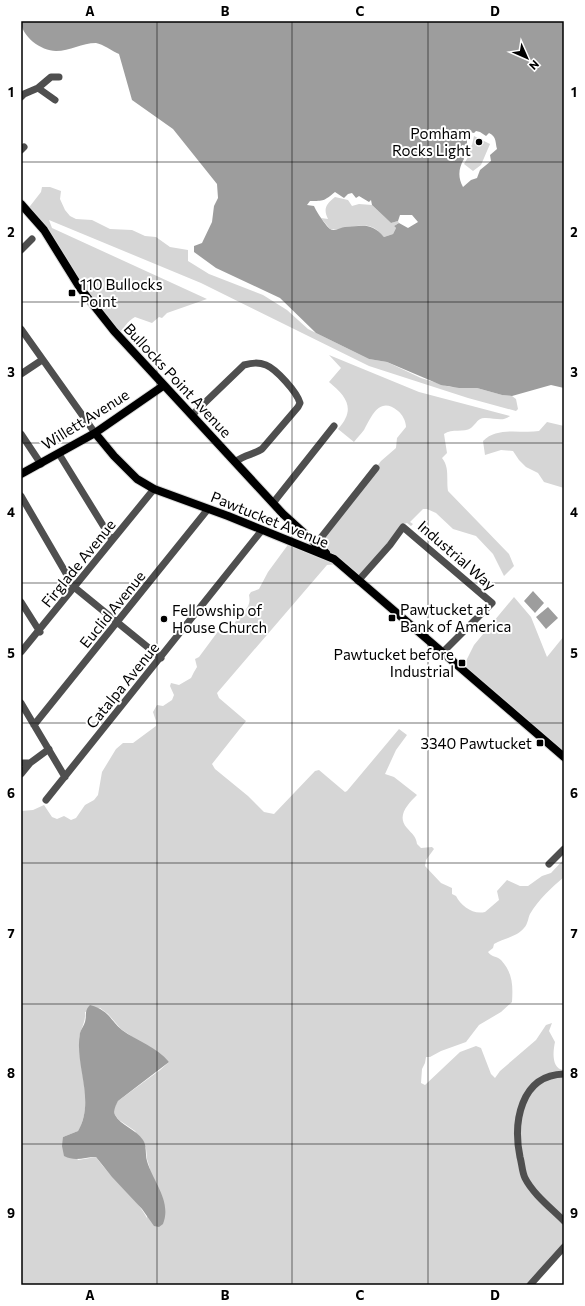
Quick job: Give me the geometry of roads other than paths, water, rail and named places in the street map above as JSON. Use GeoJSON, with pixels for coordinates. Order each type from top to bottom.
{"type":"FeatureCollection","features":[{"type":"Feature","properties":{"kind":"main road","name":"Bullocks Point Avenue"},"geometry":{"type":"LineString","coordinates":[[21,204],[44,230],[80,288],[101,315],[162,386],[192,415],[314,546],[334,559]]}},
{"type":"Feature","properties":{"kind":"main road","name":"Willett Avenue"},"geometry":{"type":"LineString","coordinates":[[21,474],[95,433],[162,386]]}},
{"type":"Feature","properties":{"kind":"main road","name":"Pawtucket Avenue"},"geometry":{"type":"LineString","coordinates":[[95,433],[114,456],[137,479],[154,490],[288,540],[314,546]]}},
{"type":"Feature","properties":{"kind":"main road"},"geometry":{"type":"LineString","coordinates":[[288,540],[297,528]]}},
{"type":"Feature","properties":{"kind":"main road","name":"Pawtucket Avenue"},"geometry":{"type":"LineString","coordinates":[[334,559],[564,757]]}},
{"type":"Feature","properties":{"kind":"street"},"geometry":{"type":"LineString","coordinates":[[22,95],[38,88],[51,77],[58,77]]}},
{"type":"Feature","properties":{"kind":"street"},"geometry":{"type":"LineString","coordinates":[[38,88],[55,100]]}},
{"type":"Feature","properties":{"kind":"street"},"geometry":{"type":"LineString","coordinates":[[21,250],[32,239]]}},
{"type":"Feature","properties":{"kind":"street","name":"Pawtucket Avenue"},"geometry":{"type":"LineString","coordinates":[[21,329],[95,433]]}},
{"type":"Feature","properties":{"kind":"street"},"geometry":{"type":"LineString","coordinates":[[21,374],[42,360]]}},
{"type":"Feature","properties":{"kind":"street"},"geometry":{"type":"LineString","coordinates":[[192,415],[244,365],[254,363],[266,365],[271,367],[284,380],[298,397],[300,403],[298,407],[262,449],[257,452],[247,454],[235,462]]}},
{"type":"Feature","properties":{"kind":"street"},"geometry":{"type":"LineString","coordinates":[[273,503],[334,426]]}},
{"type":"Feature","properties":{"kind":"street"},"geometry":{"type":"LineString","coordinates":[[21,434],[40,464]]}},
{"type":"Feature","properties":{"kind":"street"},"geometry":{"type":"LineString","coordinates":[[59,454],[112,540]]}},
{"type":"Feature","properties":{"kind":"street"},"geometry":{"type":"LineString","coordinates":[[314,546],[376,468]]}},
{"type":"Feature","properties":{"kind":"street","name":"Firglade Avenue"},"geometry":{"type":"LineString","coordinates":[[21,652],[40,632],[74,587],[154,490]]}},
{"type":"Feature","properties":{"kind":"street"},"geometry":{"type":"LineString","coordinates":[[21,496],[74,587],[161,658]]}},
{"type":"Feature","properties":{"kind":"street","name":"Euclid Avenue"},"geometry":{"type":"LineString","coordinates":[[34,725],[118,623],[208,509]]}},
{"type":"Feature","properties":{"kind":"street","name":"Industrial Way"},"geometry":{"type":"LineString","coordinates":[[358,581],[390,545],[403,527],[492,603],[442,653]]}},
{"type":"Feature","properties":{"kind":"street","name":"Catalpa Avenue"},"geometry":{"type":"LineString","coordinates":[[46,800],[262,530]]}},
{"type":"Feature","properties":{"kind":"street"},"geometry":{"type":"LineString","coordinates":[[21,602],[40,632]]}},
{"type":"Feature","properties":{"kind":"street"},"geometry":{"type":"LineString","coordinates":[[21,703],[65,777]]}},
{"type":"Feature","properties":{"kind":"street"},"geometry":{"type":"LineString","coordinates":[[21,774],[30,763],[49,749]]}},
{"type":"Feature","properties":{"kind":"street"},"geometry":{"type":"LineString","coordinates":[[21,763],[30,763]]}},
{"type":"Feature","properties":{"kind":"street"},"geometry":{"type":"LineString","coordinates":[[549,864],[564,849]]}},
{"type":"Feature","properties":{"kind":"street"},"geometry":{"type":"LineString","coordinates":[[564,1074],[546,1076],[531,1088],[520,1114],[517,1144],[525,1177],[531,1187],[564,1221]]}},
{"type":"Feature","properties":{"kind":"street"},"geometry":{"type":"LineString","coordinates":[[530,1285],[564,1247]]}},
{"type":"Feature","properties":{"kind":"place","name":"Pomham Rocks Light"},"geometry":{"type":"Point","coordinates":[479,142]}},
{"type":"Feature","properties":{"kind":"place","name":"110 Bullocks Point"},"geometry":{"type":"Point","coordinates":[72,293]}},
{"type":"Feature","properties":{"kind":"place","name":"Pawtucket at Bank of America"},"geometry":{"type":"Point","coordinates":[392,618]}},
{"type":"Feature","properties":{"kind":"place","name":"Fellowship of House Church"},"geometry":{"type":"Point","coordinates":[164,619]}},
{"type":"Feature","properties":{"kind":"place","name":"Pawtucket before Industrial"},"geometry":{"type":"Point","coordinates":[462,663]}},
{"type":"Feature","properties":{"kind":"place","name":"3340 Pawtucket"},"geometry":{"type":"Point","coordinates":[540,743]}}]}
